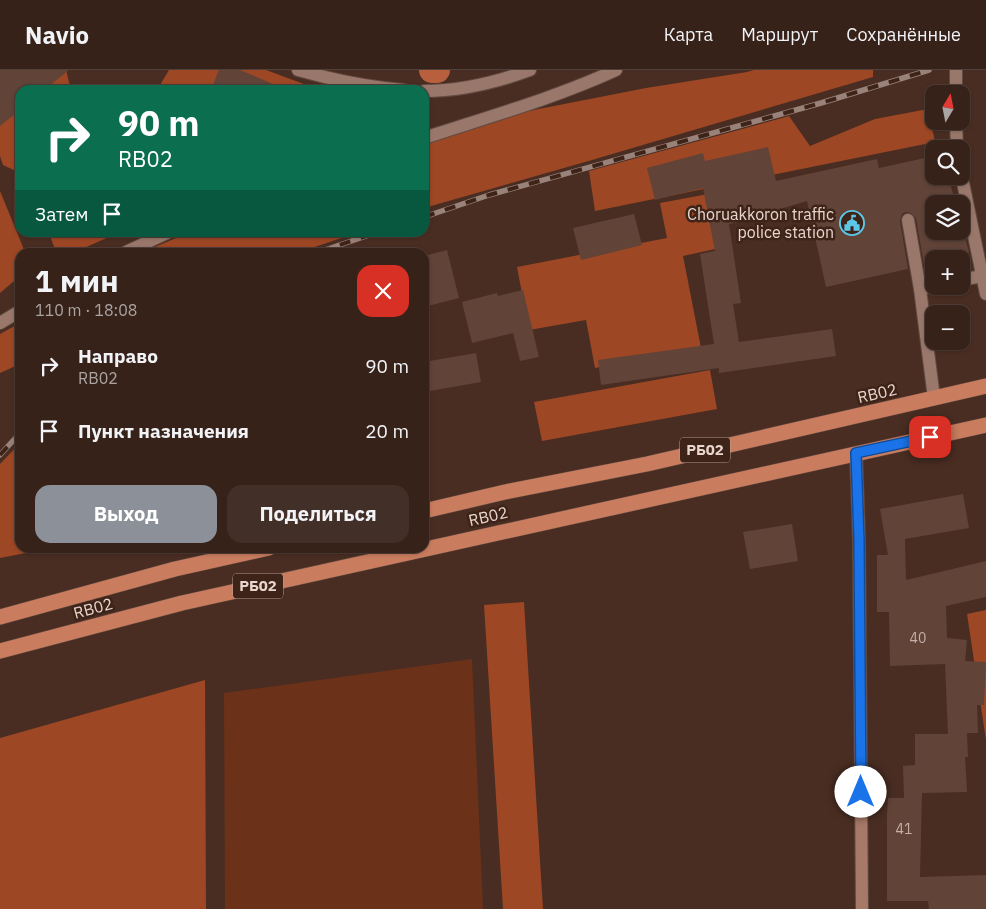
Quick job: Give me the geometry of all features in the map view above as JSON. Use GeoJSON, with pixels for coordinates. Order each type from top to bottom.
{"type":"FeatureCollection","features":[{"type":"Feature","properties":{"kind":"highway","name":"RB02"},"geometry":{"type":"LineString","coordinates":[[429,510],[505,492],[656,462],[986,386]]}},
{"type":"Feature","properties":{"kind":"highway","name":"RB02"},"geometry":{"type":"LineString","coordinates":[[429,547],[986,424]]}},
{"type":"Feature","properties":{"kind":"highway","name":"RB02"},"geometry":{"type":"LineString","coordinates":[[0,616],[248,553]]}},
{"type":"Feature","properties":{"kind":"highway","name":"RB02"},"geometry":{"type":"LineString","coordinates":[[0,650],[182,602],[404,553]]}},
{"type":"Feature","properties":{"kind":"street"},"geometry":{"type":"LineString","coordinates":[[298,70],[364,85]]}},
{"type":"Feature","properties":{"kind":"street"},"geometry":{"type":"LineString","coordinates":[[429,91],[447,91],[488,84],[530,70]]}},
{"type":"Feature","properties":{"kind":"street"},"geometry":{"type":"LineString","coordinates":[[429,136],[535,101],[616,70]]}},
{"type":"Feature","properties":{"kind":"street"},"geometry":{"type":"LineString","coordinates":[[956,70],[956,85]]}},
{"type":"Feature","properties":{"kind":"street"},"geometry":{"type":"LineString","coordinates":[[963,185],[986,294]]}},
{"type":"Feature","properties":{"kind":"street"},"geometry":{"type":"LineString","coordinates":[[908,220],[920,289],[934,398]]}},
{"type":"Feature","properties":{"kind":"street"},"geometry":{"type":"LineString","coordinates":[[135,248],[158,237]]}},
{"type":"Feature","properties":{"kind":"street"},"geometry":{"type":"LineString","coordinates":[[970,278],[982,276]]}},
{"type":"Feature","properties":{"kind":"street"},"geometry":{"type":"LineString","coordinates":[[920,289],[925,288]]}},
{"type":"Feature","properties":{"kind":"street"},"geometry":{"type":"LineString","coordinates":[[0,322],[15,314]]}},
{"type":"Feature","properties":{"kind":"street"},"geometry":{"type":"LineString","coordinates":[[856,453],[860,550],[862,909]]}},
{"type":"Feature","properties":{"kind":"shaded area"},"geometry":{"type":"Polygon","coordinates":[[[0,70],[66,70],[70,85],[15,85],[15,171],[3,165],[0,156],[0,70]]]}},
{"type":"Feature","properties":{"kind":"shaded area"},"geometry":{"type":"Polygon","coordinates":[[[169,70],[266,70],[306,85],[160,85],[169,70]]]}},
{"type":"Feature","properties":{"kind":"shaded area"},"geometry":{"type":"Polygon","coordinates":[[[754,70],[873,70],[873,77],[429,207],[429,139],[478,121],[646,88],[754,70]]]}},
{"type":"Feature","properties":{"kind":"shaded area"},"geometry":{"type":"Polygon","coordinates":[[[925,110],[925,130],[932,130],[935,140],[925,140],[925,144],[595,211],[589,171],[789,116],[810,146],[875,119],[925,110]]]}},
{"type":"Feature","properties":{"kind":"shaded area"},"geometry":{"type":"Polygon","coordinates":[[[0,191],[15,228],[15,237],[19,237],[23,248],[15,248],[15,280],[0,293],[0,191]]]}},
{"type":"Feature","properties":{"kind":"shaded area"},"geometry":{"type":"Polygon","coordinates":[[[719,192],[729,246],[683,256],[701,348],[595,368],[586,320],[529,330],[517,267],[667,238],[660,203],[719,192]]]}},
{"type":"Feature","properties":{"kind":"shaded area"},"geometry":{"type":"Polygon","coordinates":[[[51,237],[109,237],[84,248],[55,248],[51,237]]]}},
{"type":"Feature","properties":{"kind":"shaded area"},"geometry":{"type":"Polygon","coordinates":[[[179,237],[344,237],[312,248],[152,248],[179,237]]]}},
{"type":"Feature","properties":{"kind":"shaded area"},"geometry":{"type":"Polygon","coordinates":[[[15,326],[15,366],[0,373],[0,334],[15,326]]]}},
{"type":"Feature","properties":{"kind":"shaded area"},"geometry":{"type":"Polygon","coordinates":[[[710,370],[717,409],[542,441],[534,402],[710,370]]]}},
{"type":"Feature","properties":{"kind":"shaded area"},"geometry":{"type":"Polygon","coordinates":[[[15,448],[15,553],[26,553],[0,558],[0,464],[15,448]]]}},
{"type":"Feature","properties":{"kind":"shaded area"},"geometry":{"type":"Polygon","coordinates":[[[524,602],[543,909],[503,909],[484,605],[524,602]]]}},
{"type":"Feature","properties":{"kind":"shaded area"},"geometry":{"type":"Polygon","coordinates":[[[986,610],[986,740],[967,614],[986,610]]]}},
{"type":"Feature","properties":{"kind":"shaded area"},"geometry":{"type":"Polygon","coordinates":[[[472,659],[483,909],[225,909],[224,693],[472,659]]]}},
{"type":"Feature","properties":{"kind":"shaded area"},"geometry":{"type":"Polygon","coordinates":[[[205,680],[206,909],[0,909],[0,738],[205,680]]]}},
{"type":"Feature","properties":{"kind":"building"},"geometry":{"type":"Polygon","coordinates":[[[0,70],[69,70],[50,85],[15,85],[15,114],[0,126],[0,70]]]}},
{"type":"Feature","properties":{"kind":"building"},"geometry":{"type":"Polygon","coordinates":[[[219,70],[240,70],[275,85],[213,85],[219,70]]]}},
{"type":"Feature","properties":{"kind":"building"},"geometry":{"type":"Polygon","coordinates":[[[768,147],[776,181],[877,159],[879,168],[925,158],[925,185],[951,185],[953,195],[925,195],[925,240],[966,240],[968,250],[925,250],[924,265],[916,218],[911,213],[906,212],[902,214],[900,221],[908,269],[826,287],[807,201],[757,216],[758,219],[729,224],[741,303],[733,304],[739,342],[832,329],[836,356],[719,373],[719,368],[601,385],[598,360],[714,344],[700,254],[715,251],[703,188],[655,200],[647,168],[703,153],[705,161],[768,147]]]}},
{"type":"Feature","properties":{"kind":"building"},"geometry":{"type":"Polygon","coordinates":[[[634,214],[642,245],[581,260],[573,228],[634,214]]]}},
{"type":"Feature","properties":{"kind":"building"},"geometry":{"type":"Polygon","coordinates":[[[447,250],[459,298],[429,306],[429,255],[447,250]]]}},
{"type":"Feature","properties":{"kind":"building"},"geometry":{"type":"Polygon","coordinates":[[[523,290],[539,357],[520,361],[513,333],[472,343],[462,302],[497,293],[498,296],[523,290]]]}},
{"type":"Feature","properties":{"kind":"building"},"geometry":{"type":"Polygon","coordinates":[[[476,353],[481,382],[429,391],[429,361],[476,353]]]}},
{"type":"Feature","properties":{"kind":"building"},"geometry":{"type":"Polygon","coordinates":[[[963,494],[969,528],[905,539],[906,580],[986,561],[986,597],[946,606],[947,638],[967,640],[965,661],[986,662],[984,705],[977,705],[978,733],[967,733],[968,757],[965,757],[967,792],[922,793],[920,877],[986,875],[986,909],[929,909],[928,901],[887,901],[888,798],[904,798],[903,766],[915,765],[915,734],[948,734],[945,664],[890,666],[889,612],[877,612],[877,555],[888,555],[880,509],[963,494]]]}},
{"type":"Feature","properties":{"kind":"building"},"geometry":{"type":"Polygon","coordinates":[[[792,524],[798,561],[750,569],[743,532],[792,524]]]}},
{"type":"Feature","properties":{"kind":"waterway"},"geometry":{"type":"LineString","coordinates":[[432,70],[437,70]]}},
{"type":"Feature","properties":{"kind":"railway"},"geometry":{"type":"LineString","coordinates":[[429,215],[489,195],[821,103],[929,70]]}},
{"type":"Feature","properties":{"kind":"railway"},"geometry":{"type":"LineString","coordinates":[[331,248],[363,237]]}},
{"type":"Feature","properties":{"kind":"railway"},"geometry":{"type":"LineString","coordinates":[[0,455],[15,438]]}},
{"type":"Feature","properties":{"kind":"place","name":"Choruakkoron traffic police station"},"geometry":{"type":"Point","coordinates":[852,223]}},
{"type":"Feature","properties":{"kind":"route"},"geometry":{"type":"LineString","coordinates":[[861,792],[859,540],[856,453],[930,437]]}}]}
